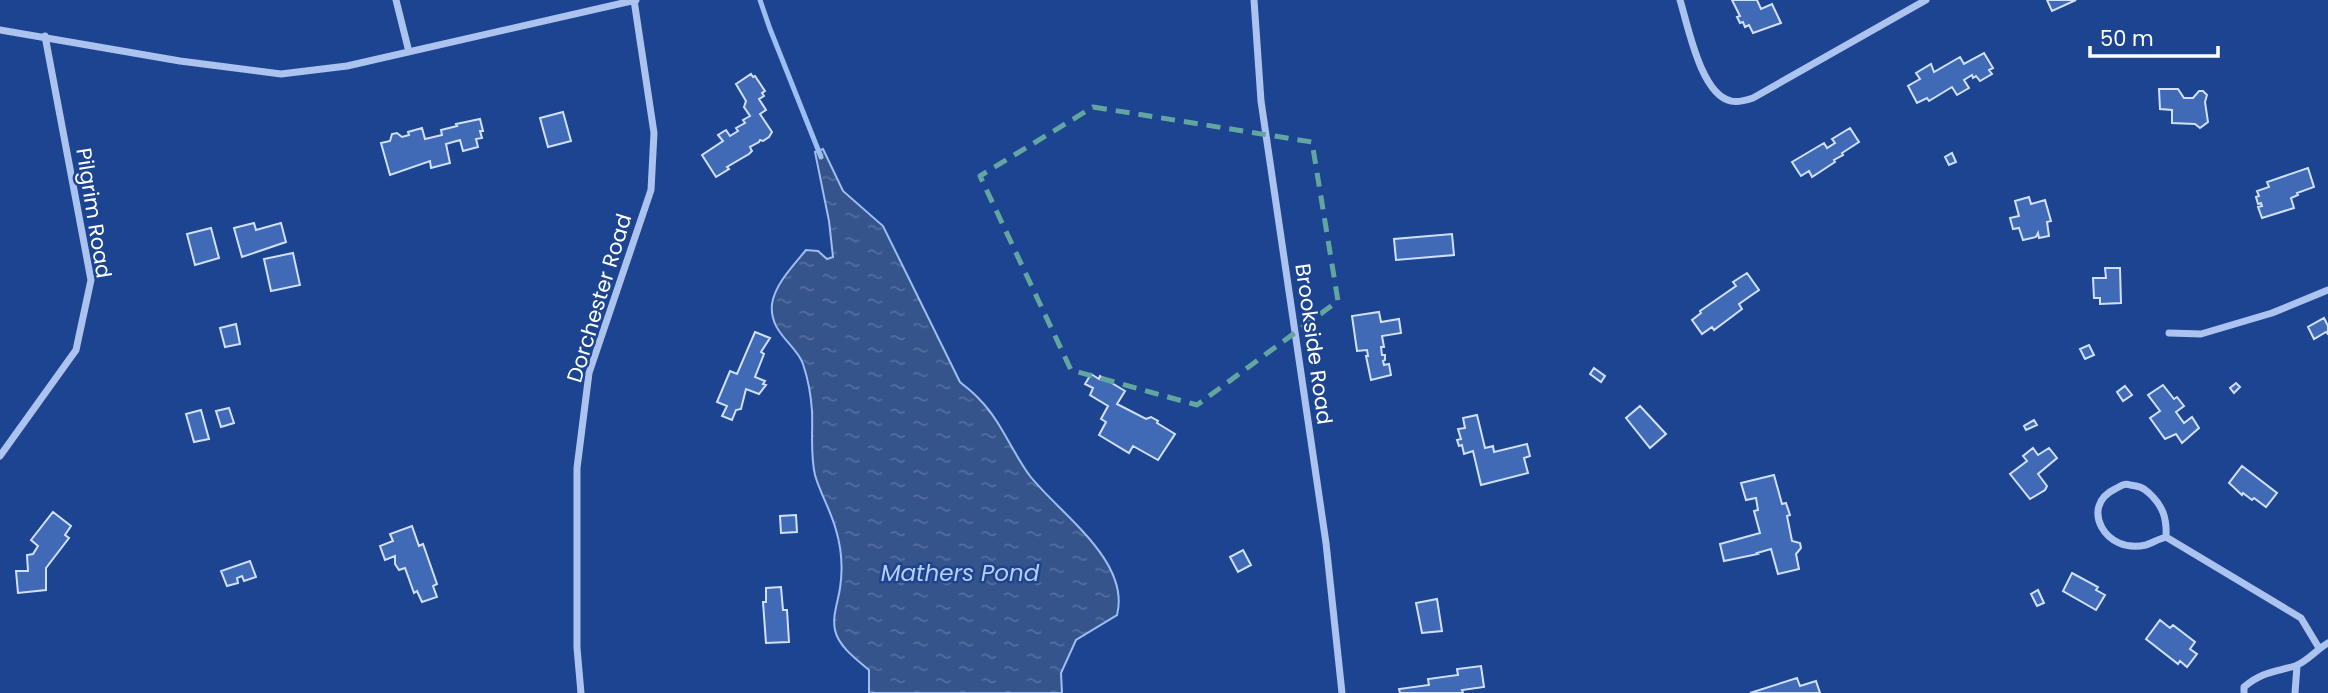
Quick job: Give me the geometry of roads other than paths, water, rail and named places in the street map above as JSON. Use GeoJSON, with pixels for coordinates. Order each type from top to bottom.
{"type":"FeatureCollection","features":[{"type":"Feature","properties":{"kind":"street"},"geometry":{"type":"LineString","coordinates":[[396,0],[409,52]]}},
{"type":"Feature","properties":{"kind":"street"},"geometry":{"type":"LineString","coordinates":[[0,30],[180,61],[281,74],[347,66],[635,0]]}},
{"type":"Feature","properties":{"kind":"street","name":"Dorchester Road"},"geometry":{"type":"LineString","coordinates":[[581,693],[577,650],[577,468],[589,373],[651,190],[654,133],[635,0]]}},
{"type":"Feature","properties":{"kind":"street","name":"Brookside Road"},"geometry":{"type":"LineString","coordinates":[[1254,0],[1261,101],[1326,543],[1342,693]]}},
{"type":"Feature","properties":{"kind":"street"},"geometry":{"type":"LineString","coordinates":[[1680,0],[1710,86],[1718,96],[1733,102],[1753,98],[1926,0]]}},
{"type":"Feature","properties":{"kind":"street","name":"Pilgrim Road"},"geometry":{"type":"LineString","coordinates":[[0,456],[76,350],[91,280],[45,36]]}},
{"type":"Feature","properties":{"kind":"street"},"geometry":{"type":"LineString","coordinates":[[2169,333],[2201,334],[2272,313],[2328,290]]}},
{"type":"Feature","properties":{"kind":"street"},"geometry":{"type":"LineString","coordinates":[[2125,484],[2143,487],[2162,509],[2167,521],[2166,537],[2144,545],[2123,546],[2109,538],[2100,526],[2099,506],[2107,493],[2125,484]]}},
{"type":"Feature","properties":{"kind":"street"},"geometry":{"type":"LineString","coordinates":[[2166,537],[2301,618],[2319,648]]}},
{"type":"Feature","properties":{"kind":"street"},"geometry":{"type":"LineString","coordinates":[[2244,693],[2244,687],[2256,677],[2287,666],[2297,666],[2328,643]]}},
{"type":"Feature","properties":{"kind":"street"},"geometry":{"type":"LineString","coordinates":[[2295,693],[2297,666]]}},
{"type":"Feature","properties":{"kind":"water","name":"Mathers Pond"},"geometry":{"type":"Polygon","coordinates":[[[823,149],[843,191],[883,226],[960,382],[987,408],[1030,476],[1090,539],[1113,576],[1118,595],[1117,615],[1076,640],[1061,673],[1062,693],[869,693],[869,670],[849,652],[837,636],[834,620],[841,581],[840,551],[834,523],[813,467],[809,387],[800,357],[779,330],[772,314],[777,289],[806,250],[818,251],[827,259],[833,257],[829,221],[815,152],[823,149]]]}},
{"type":"Feature","properties":{"kind":"waterway"},"geometry":{"type":"LineString","coordinates":[[760,0],[821,157]]}}]}
